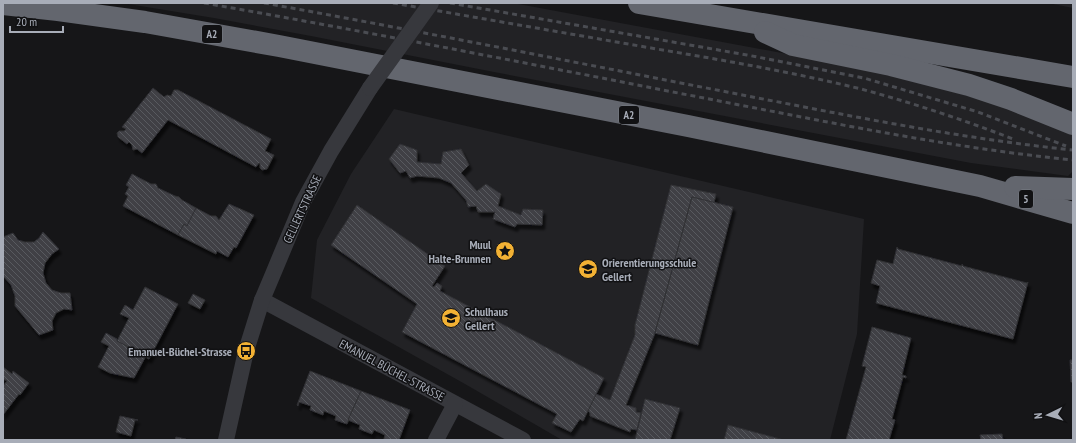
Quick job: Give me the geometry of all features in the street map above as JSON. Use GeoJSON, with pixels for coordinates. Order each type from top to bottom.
{"type":"FeatureCollection","features":[{"type":"Feature","properties":{"kind":"highway"},"geometry":{"type":"LineString","coordinates":[[639,3],[1073,77]]}},
{"type":"Feature","properties":{"kind":"highway","name":"A2"},"geometry":{"type":"LineString","coordinates":[[3,4],[145,22],[279,46],[673,123],[980,186],[1073,190]]}},
{"type":"Feature","properties":{"kind":"highway"},"geometry":{"type":"LineString","coordinates":[[3,11],[58,10]]}},
{"type":"Feature","properties":{"kind":"highway"},"geometry":{"type":"LineString","coordinates":[[738,20],[793,45],[891,65],[969,85],[1011,99],[1073,124]]}},
{"type":"Feature","properties":{"kind":"highway","name":"5"},"geometry":{"type":"LineString","coordinates":[[980,186],[1073,213]]}},
{"type":"Feature","properties":{"kind":"street","name":"GELLERTSTRASSE"},"geometry":{"type":"LineString","coordinates":[[226,440],[246,351],[262,300],[303,202],[331,151],[370,88],[431,3]]}},
{"type":"Feature","properties":{"kind":"street","name":"EMANUEL BÜCHEL-STRASSE"},"geometry":{"type":"LineString","coordinates":[[262,300],[523,440]]}},
{"type":"Feature","properties":{"kind":"street"},"geometry":{"type":"LineString","coordinates":[[436,440],[455,404]]}},
{"type":"Feature","properties":{"kind":"shaded area"},"geometry":{"type":"Polygon","coordinates":[[[122,3],[513,3],[884,72],[999,105],[1073,132],[1073,171],[1068,176],[971,163],[311,36],[122,3]]]}},
{"type":"Feature","properties":{"kind":"shaded area"},"geometry":{"type":"Polygon","coordinates":[[[1048,3],[1073,3],[1073,8],[1048,3]]]}},
{"type":"Feature","properties":{"kind":"shaded area","name":"Orierentierungsschule Gellert"},"geometry":{"type":"Polygon","coordinates":[[[394,109],[864,219],[857,334],[830,440],[562,440],[311,298],[317,240],[351,174],[394,109]]]}},
{"type":"Feature","properties":{"kind":"building"},"geometry":{"type":"Polygon","coordinates":[[[153,88],[164,97],[167,95],[171,96],[174,90],[178,90],[271,139],[265,151],[274,155],[267,169],[262,170],[259,163],[256,167],[168,120],[142,153],[137,149],[133,150],[132,145],[129,142],[127,144],[118,137],[117,133],[126,129],[122,127],[153,88]]]}},
{"type":"Feature","properties":{"kind":"building"},"geometry":{"type":"Polygon","coordinates":[[[400,144],[417,150],[417,162],[441,164],[443,152],[461,149],[469,165],[461,173],[477,191],[486,184],[501,194],[498,206],[521,215],[523,209],[543,210],[542,225],[517,224],[515,227],[493,219],[495,212],[478,212],[476,206],[468,207],[466,200],[451,183],[439,178],[417,176],[410,178],[406,171],[400,173],[389,159],[400,144]]]}},
{"type":"Feature","properties":{"kind":"building"},"geometry":{"type":"Polygon","coordinates":[[[132,174],[151,184],[156,184],[158,188],[179,197],[196,208],[187,226],[184,224],[178,235],[123,206],[128,196],[125,194],[129,187],[126,185],[132,174]]]}},
{"type":"Feature","properties":{"kind":"building"},"geometry":{"type":"Polygon","coordinates":[[[671,185],[716,194],[714,203],[692,197],[655,333],[626,405],[636,408],[636,412],[641,413],[637,430],[631,429],[630,432],[590,416],[588,411],[596,394],[610,400],[635,335],[635,325],[671,185]]]}},
{"type":"Feature","properties":{"kind":"building"},"geometry":{"type":"Polygon","coordinates":[[[692,197],[733,207],[698,345],[655,333],[692,197]]]}},
{"type":"Feature","properties":{"kind":"building"},"geometry":{"type":"Polygon","coordinates":[[[229,204],[254,215],[236,248],[234,247],[228,257],[217,251],[216,254],[178,235],[184,224],[187,226],[196,208],[211,216],[216,216],[219,220],[229,204]]]}},
{"type":"Feature","properties":{"kind":"building","name":"Schulhaus Gellert"},"geometry":{"type":"Polygon","coordinates":[[[357,205],[445,266],[432,286],[434,287],[437,283],[442,286],[440,291],[604,378],[583,421],[580,419],[571,432],[552,423],[557,414],[402,332],[417,304],[331,245],[357,205]]]}},
{"type":"Feature","properties":{"kind":"building"},"geometry":{"type":"Polygon","coordinates":[[[43,232],[59,249],[52,254],[45,263],[43,273],[46,283],[52,290],[61,293],[70,293],[72,310],[64,309],[56,313],[52,321],[53,330],[39,335],[15,306],[15,296],[11,285],[3,276],[3,237],[13,233],[18,240],[34,242],[43,232]]]}},
{"type":"Feature","properties":{"kind":"building"},"geometry":{"type":"Polygon","coordinates":[[[897,247],[898,249],[962,266],[962,264],[963,266],[1027,283],[1028,282],[1013,339],[876,303],[880,286],[871,283],[877,260],[893,264],[897,247]]]}},
{"type":"Feature","properties":{"kind":"building"},"geometry":{"type":"Polygon","coordinates":[[[145,287],[178,304],[149,359],[117,341],[129,318],[120,314],[125,305],[133,310],[145,287]]]}},
{"type":"Feature","properties":{"kind":"building"},"geometry":{"type":"Polygon","coordinates":[[[193,294],[205,300],[200,309],[188,303],[193,294]]]}},
{"type":"Feature","properties":{"kind":"building"},"geometry":{"type":"Polygon","coordinates":[[[872,327],[911,338],[902,375],[906,376],[906,378],[903,377],[892,419],[895,420],[889,440],[846,440],[866,367],[862,366],[872,327]]]}},
{"type":"Feature","properties":{"kind":"building"},"geometry":{"type":"Polygon","coordinates":[[[106,333],[117,339],[117,341],[146,356],[134,378],[110,373],[98,367],[109,346],[101,342],[106,333]]]}},
{"type":"Feature","properties":{"kind":"building"},"geometry":{"type":"Polygon","coordinates":[[[1070,360],[1073,360],[1073,382],[1071,382],[1070,360]]]}},
{"type":"Feature","properties":{"kind":"building"},"geometry":{"type":"Polygon","coordinates":[[[3,367],[12,374],[13,371],[29,383],[3,415],[3,386],[7,381],[3,379],[3,367]]]}},
{"type":"Feature","properties":{"kind":"building"},"geometry":{"type":"Polygon","coordinates":[[[310,371],[361,391],[347,424],[335,420],[336,416],[324,411],[323,415],[310,410],[311,406],[299,402],[298,406],[297,405],[310,371]]]}},
{"type":"Feature","properties":{"kind":"building"},"geometry":{"type":"Polygon","coordinates":[[[361,391],[410,410],[399,440],[384,439],[385,435],[374,430],[372,434],[359,429],[360,425],[348,420],[361,391]]]}},
{"type":"Feature","properties":{"kind":"building"},"geometry":{"type":"Polygon","coordinates":[[[645,399],[680,408],[670,440],[635,440],[645,399]]]}},
{"type":"Feature","properties":{"kind":"building"},"geometry":{"type":"Polygon","coordinates":[[[120,416],[138,420],[135,420],[131,436],[116,432],[120,416]]]}},
{"type":"Feature","properties":{"kind":"building"},"geometry":{"type":"Polygon","coordinates":[[[728,425],[784,440],[724,440],[728,425]]]}},
{"type":"Feature","properties":{"kind":"building"},"geometry":{"type":"Polygon","coordinates":[[[1002,434],[1003,440],[981,440],[980,435],[1002,434]]]}},
{"type":"Feature","properties":{"kind":"building"},"geometry":{"type":"Polygon","coordinates":[[[176,437],[186,439],[175,440],[176,437]]]}},
{"type":"Feature","properties":{"kind":"railway"},"geometry":{"type":"LineString","coordinates":[[204,3],[396,38],[893,134],[983,149],[1073,160]]}},
{"type":"Feature","properties":{"kind":"railway"},"geometry":{"type":"LineString","coordinates":[[264,3],[899,125],[986,139],[1073,150]]}},
{"type":"Feature","properties":{"kind":"railway"},"geometry":{"type":"LineString","coordinates":[[393,3],[809,77],[900,100],[1013,139]]}},
{"type":"Feature","properties":{"kind":"railway"},"geometry":{"type":"LineString","coordinates":[[450,3],[747,55],[864,78],[978,112],[1066,146]]}},
{"type":"Feature","properties":{"kind":"place","name":"Muul Halte-Brunnen"},"geometry":{"type":"Point","coordinates":[505,251]}},
{"type":"Feature","properties":{"kind":"place","name":"Orierentierungsschule Gellert"},"geometry":{"type":"Point","coordinates":[588,269]}},
{"type":"Feature","properties":{"kind":"place","name":"Schulhaus Gellert"},"geometry":{"type":"Point","coordinates":[451,318]}},
{"type":"Feature","properties":{"kind":"place","name":"Emanuel-Büchel-Strasse"},"geometry":{"type":"Point","coordinates":[246,351]}}]}
